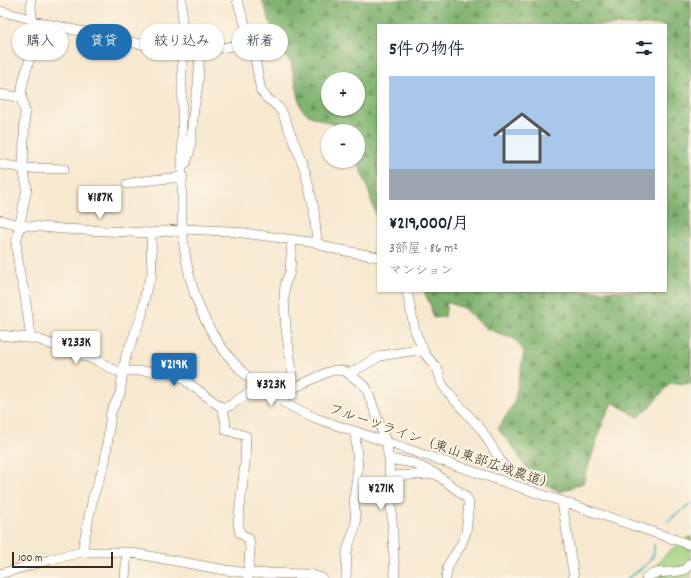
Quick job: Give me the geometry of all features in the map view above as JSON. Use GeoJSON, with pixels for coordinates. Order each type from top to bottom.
{"type":"FeatureCollection","features":[{"type":"Feature","properties":{"kind":"street"},"geometry":{"type":"LineString","coordinates":[[31,0],[30,6],[33,21],[34,42],[22,82],[22,105],[25,111],[23,168],[27,188],[16,243],[31,338]]}},
{"type":"Feature","properties":{"kind":"street","name":"フルーツライン（東山東部広域農道）"},"geometry":{"type":"LineString","coordinates":[[182,0],[182,24]]}},
{"type":"Feature","properties":{"kind":"street"},"geometry":{"type":"LineString","coordinates":[[236,0],[245,24]]}},
{"type":"Feature","properties":{"kind":"street"},"geometry":{"type":"LineString","coordinates":[[0,11],[33,21],[140,42]]}},
{"type":"Feature","properties":{"kind":"street","name":"フルーツライン（東山東部広域農道）"},"geometry":{"type":"LineString","coordinates":[[183,60],[182,230],[187,271],[192,290],[210,329],[229,357],[258,386],[279,400],[318,419],[691,545]]}},
{"type":"Feature","properties":{"kind":"street"},"geometry":{"type":"LineString","coordinates":[[183,165],[186,163],[190,150],[199,60]]}},
{"type":"Feature","properties":{"kind":"street"},"geometry":{"type":"LineString","coordinates":[[255,60],[261,91],[266,98],[277,106],[282,112],[305,170],[314,209],[317,243]]}},
{"type":"Feature","properties":{"kind":"street"},"geometry":{"type":"LineString","coordinates":[[0,94],[22,98]]}},
{"type":"Feature","properties":{"kind":"street"},"geometry":{"type":"LineString","coordinates":[[0,164],[23,168],[64,169]]}},
{"type":"Feature","properties":{"kind":"street"},"geometry":{"type":"LineString","coordinates":[[127,184],[142,180],[153,181],[183,177]]}},
{"type":"Feature","properties":{"kind":"street"},"geometry":{"type":"LineString","coordinates":[[0,220],[19,225],[63,229],[151,233],[182,230],[228,231],[317,243],[330,248],[377,257]]}},
{"type":"Feature","properties":{"kind":"street"},"geometry":{"type":"LineString","coordinates":[[82,552],[93,498],[105,462],[110,417],[120,394],[126,356],[142,315],[146,290],[152,275],[151,233]]}},
{"type":"Feature","properties":{"kind":"street"},"geometry":{"type":"LineString","coordinates":[[291,388],[292,370],[286,329],[284,298],[285,284],[290,272],[292,240]]}},
{"type":"Feature","properties":{"kind":"street"},"geometry":{"type":"LineString","coordinates":[[407,292],[415,332],[425,354],[438,370],[442,384],[449,394],[482,429],[505,468]]}},
{"type":"Feature","properties":{"kind":"street"},"geometry":{"type":"LineString","coordinates":[[0,335],[36,339],[98,361],[116,371],[123,372],[141,370],[167,372],[183,379],[221,407],[225,418],[226,430],[246,436],[245,463],[238,525],[240,533],[249,539],[250,549],[248,576]]}},
{"type":"Feature","properties":{"kind":"street"},"geometry":{"type":"LineString","coordinates":[[347,373],[380,356],[423,349]]}},
{"type":"Feature","properties":{"kind":"street"},"geometry":{"type":"LineString","coordinates":[[221,407],[231,405],[258,386],[296,387],[335,370],[347,373],[366,387],[386,442],[389,459],[395,578]]}},
{"type":"Feature","properties":{"kind":"street"},"geometry":{"type":"LineString","coordinates":[[346,578],[348,551],[356,524],[354,498],[358,468],[355,431]]}},
{"type":"Feature","properties":{"kind":"street"},"geometry":{"type":"LineString","coordinates":[[389,459],[407,461],[436,474],[466,497],[469,503],[466,532],[461,545],[448,565],[446,578]]}},
{"type":"Feature","properties":{"kind":"street"},"geometry":{"type":"LineString","coordinates":[[390,476],[436,474]]}},
{"type":"Feature","properties":{"kind":"street"},"geometry":{"type":"LineString","coordinates":[[562,501],[574,578]]}},
{"type":"Feature","properties":{"kind":"street"},"geometry":{"type":"LineString","coordinates":[[0,574],[82,552],[127,552],[248,576],[309,574],[322,578]]}},
{"type":"Feature","properties":{"kind":"street"},"geometry":{"type":"LineString","coordinates":[[125,578],[127,552]]}},
{"type":"Feature","properties":{"kind":"street"},"geometry":{"type":"LineString","coordinates":[[646,578],[650,575],[661,572],[684,570],[691,563]]}},
{"type":"Feature","properties":{"kind":"green space"},"geometry":{"type":"Polygon","coordinates":[[[262,0],[691,0],[691,384],[670,383],[649,408],[638,417],[612,402],[600,430],[583,483],[560,492],[532,477],[513,447],[498,429],[514,403],[524,352],[515,339],[487,329],[463,308],[447,302],[445,317],[433,318],[431,307],[424,292],[667,292],[667,24],[377,24],[377,219],[360,168],[365,168],[365,124],[333,124],[310,116],[301,108],[291,62],[288,59],[288,24],[271,24],[262,0]]]}},
{"type":"Feature","properties":{"kind":"green space"},"geometry":{"type":"Polygon","coordinates":[[[691,536],[691,578],[643,578],[669,551],[691,536]]]}},
{"type":"Feature","properties":{"kind":"waterway"},"geometry":{"type":"LineString","coordinates":[[668,521],[691,503]]}},
{"type":"Feature","properties":{"kind":"waterway"},"geometry":{"type":"LineString","coordinates":[[628,578],[650,561],[654,551],[654,545]]}}]}
